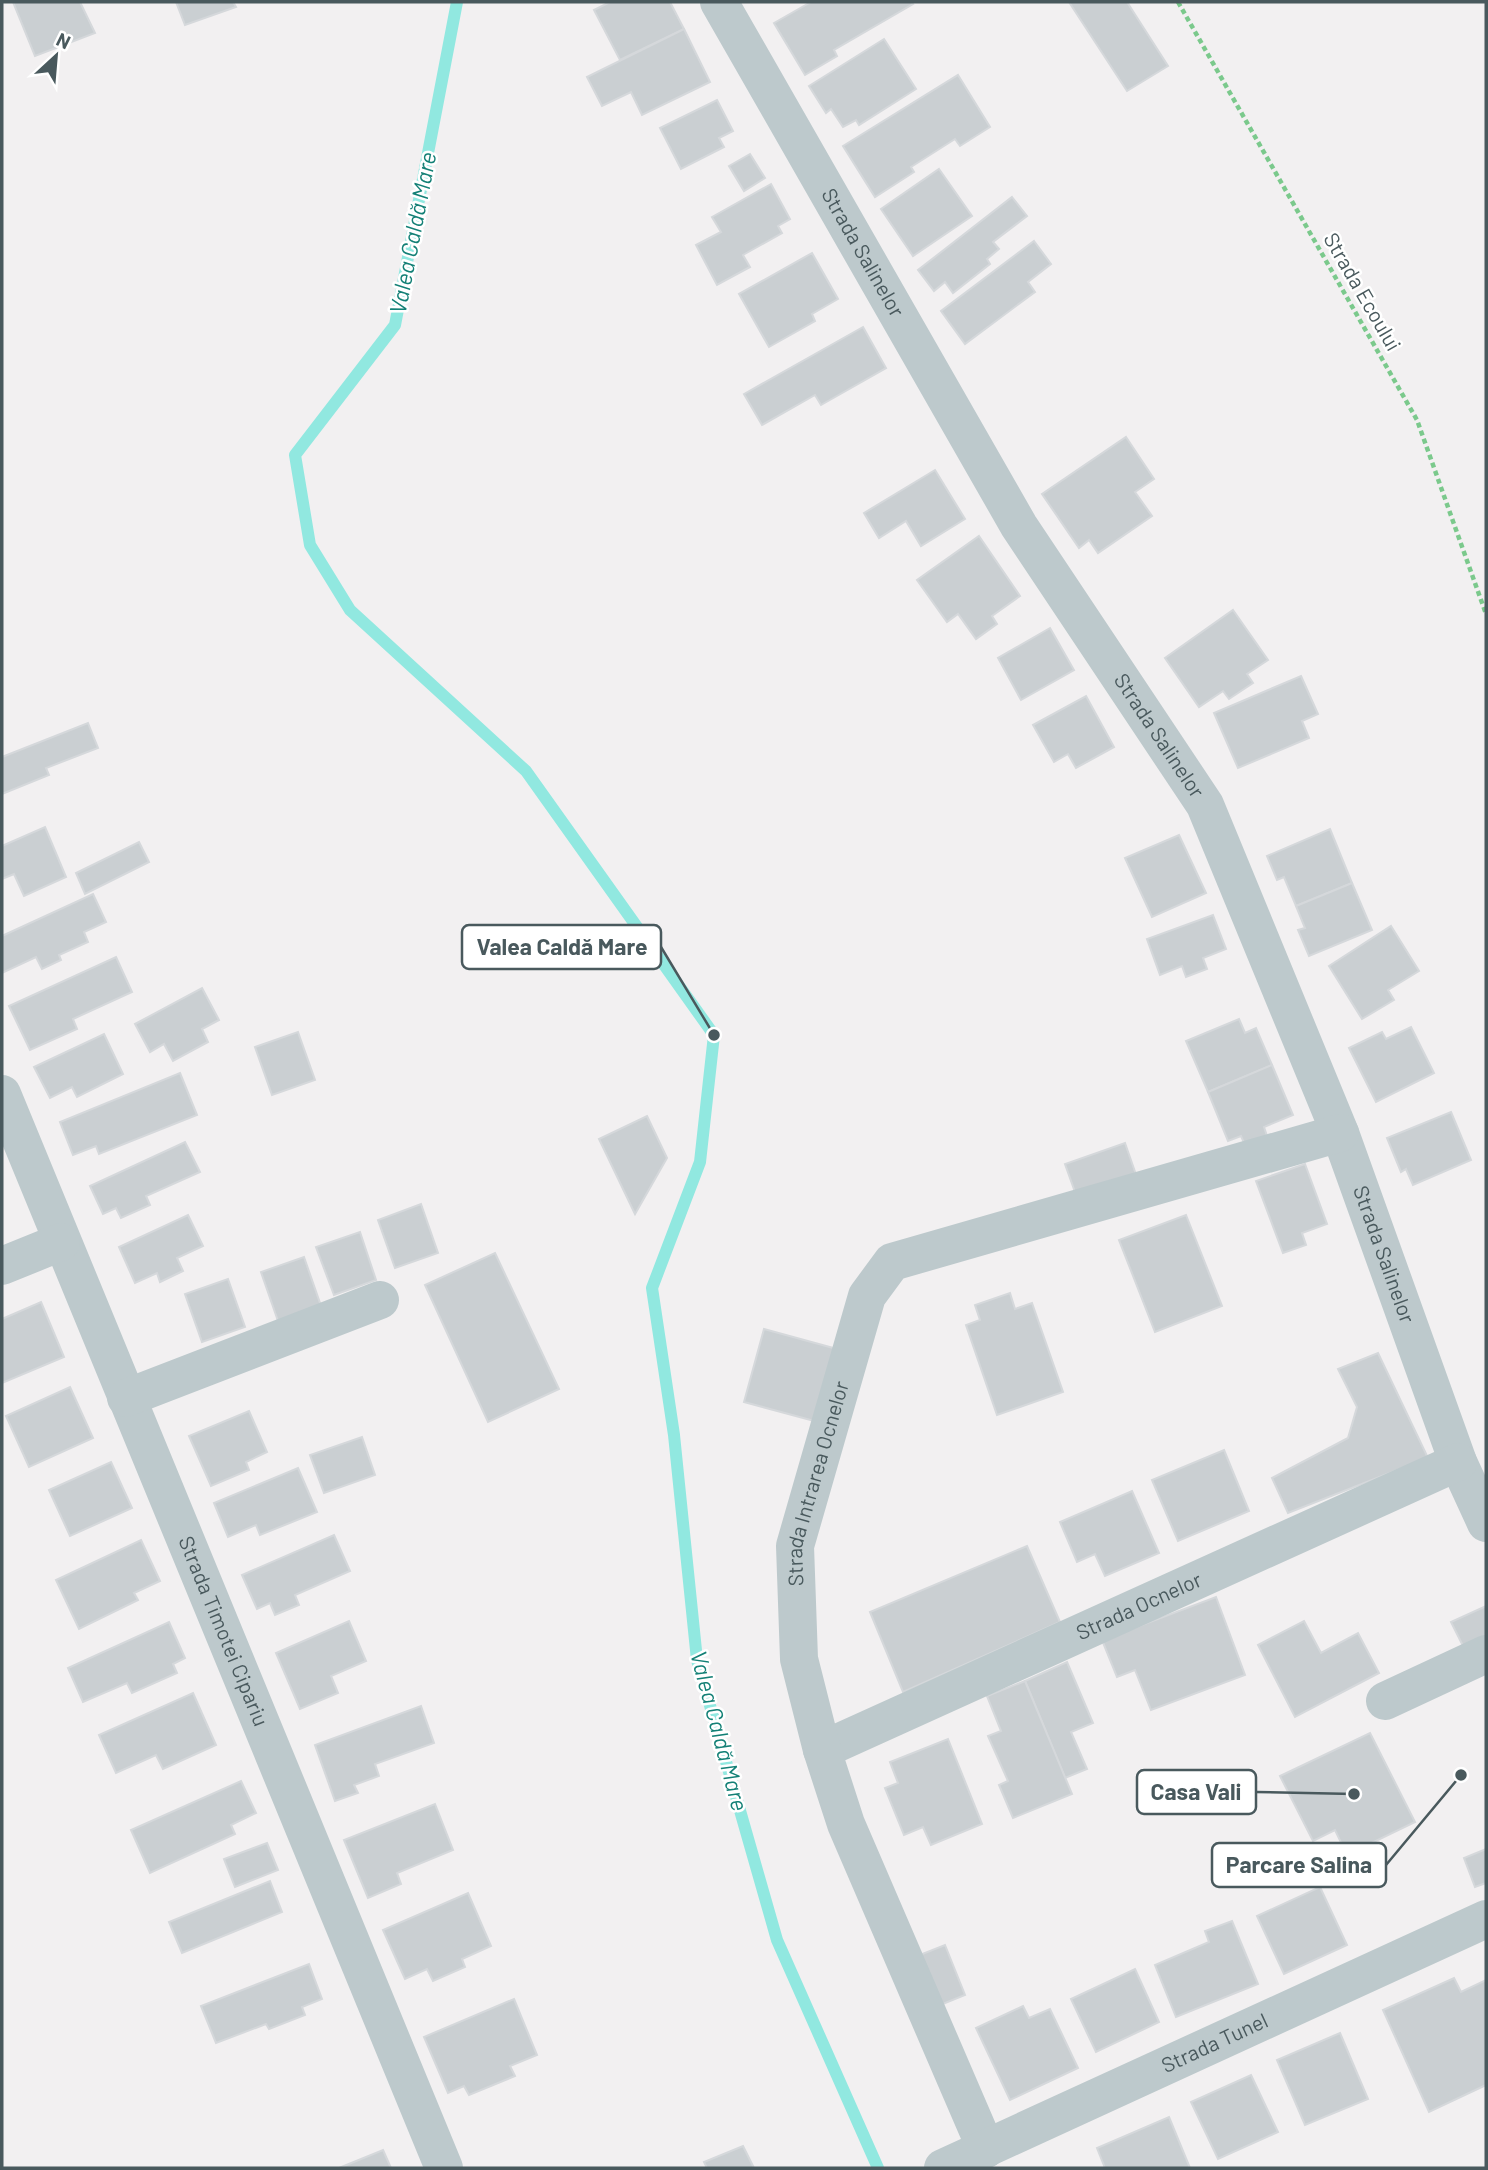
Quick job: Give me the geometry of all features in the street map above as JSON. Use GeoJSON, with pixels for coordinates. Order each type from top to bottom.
{"type":"FeatureCollection","features":[{"type":"Feature","properties":{"kind":"street","name":"Strada Salinelor"},"geometry":{"type":"LineString","coordinates":[[719,2],[1020,526],[1205,804],[1339,1133],[1458,1462],[1486,1523]]}},
{"type":"Feature","properties":{"kind":"street","name":"Strada Timotei Cipariu"},"geometry":{"type":"LineString","coordinates":[[2,1094],[444,2168]]}},
{"type":"Feature","properties":{"kind":"street","name":"Strada Intrarea Ocnelor"},"geometry":{"type":"LineString","coordinates":[[986,2148],[846,1824],[822,1750],[799,1659],[794,1546],[867,1296],[892,1262],[1339,1133]]}},
{"type":"Feature","properties":{"kind":"street"},"geometry":{"type":"LineString","coordinates":[[2,1266],[61,1242]]}},
{"type":"Feature","properties":{"kind":"street"},"geometry":{"type":"LineString","coordinates":[[126,1398],[380,1300]]}},
{"type":"Feature","properties":{"kind":"street","name":"Strada Ocnelor"},"geometry":{"type":"LineString","coordinates":[[822,1750],[1458,1462]]}},
{"type":"Feature","properties":{"kind":"street"},"geometry":{"type":"LineString","coordinates":[[1385,1701],[1486,1654]]}},
{"type":"Feature","properties":{"kind":"street","name":"Strada Tunel"},"geometry":{"type":"LineString","coordinates":[[943,2168],[1486,1919]]}},
{"type":"Feature","properties":{"kind":"path","name":"Strada Ecoului"},"geometry":{"type":"LineString","coordinates":[[1178,2],[1416,420],[1486,614]]}},
{"type":"Feature","properties":{"kind":"building"},"geometry":{"type":"Polygon","coordinates":[[[13,2],[80,2],[95,33],[35,56],[13,2]]]}},
{"type":"Feature","properties":{"kind":"building"},"geometry":{"type":"Polygon","coordinates":[[[176,2],[233,2],[236,7],[185,25],[176,2]]]}},
{"type":"Feature","properties":{"kind":"building"},"geometry":{"type":"Polygon","coordinates":[[[610,2],[670,2],[684,29],[620,60],[594,10],[610,2]]]}},
{"type":"Feature","properties":{"kind":"building"},"geometry":{"type":"Polygon","coordinates":[[[811,2],[913,4],[834,50],[837,56],[805,75],[774,23],[811,2]]]}},
{"type":"Feature","properties":{"kind":"building"},"geometry":{"type":"Polygon","coordinates":[[[1069,2],[1127,2],[1168,66],[1127,91],[1069,2]]]}},
{"type":"Feature","properties":{"kind":"building"},"geometry":{"type":"Polygon","coordinates":[[[684,29],[710,82],[642,115],[631,92],[602,106],[587,77],[684,29]]]}},
{"type":"Feature","properties":{"kind":"building"},"geometry":{"type":"Polygon","coordinates":[[[884,39],[916,89],[859,125],[856,120],[843,127],[831,109],[826,113],[809,86],[884,39]]]}},
{"type":"Feature","properties":{"kind":"building"},"geometry":{"type":"Polygon","coordinates":[[[958,75],[990,127],[960,146],[955,139],[911,167],[914,172],[875,197],[843,146],[958,75]]]}},
{"type":"Feature","properties":{"kind":"building"},"geometry":{"type":"Polygon","coordinates":[[[717,100],[733,131],[719,138],[724,147],[681,169],[660,128],[717,100]]]}},
{"type":"Feature","properties":{"kind":"building"},"geometry":{"type":"Polygon","coordinates":[[[750,154],[765,178],[744,191],[729,166],[750,154]]]}},
{"type":"Feature","properties":{"kind":"building"},"geometry":{"type":"Polygon","coordinates":[[[939,169],[972,216],[913,256],[881,209],[939,169]]]}},
{"type":"Feature","properties":{"kind":"building"},"geometry":{"type":"Polygon","coordinates":[[[771,184],[790,219],[778,226],[782,233],[743,255],[750,267],[717,285],[696,245],[721,232],[712,217],[771,184]]]}},
{"type":"Feature","properties":{"kind":"building"},"geometry":{"type":"Polygon","coordinates":[[[1012,197],[1027,216],[993,242],[999,249],[987,259],[990,264],[953,293],[945,282],[934,291],[918,270],[1012,197]]]}},
{"type":"Feature","properties":{"kind":"building"},"geometry":{"type":"Polygon","coordinates":[[[1034,241],[1051,264],[1028,282],[1035,292],[965,344],[941,311],[1034,241]]]}},
{"type":"Feature","properties":{"kind":"building"},"geometry":{"type":"Polygon","coordinates":[[[812,253],[838,299],[812,314],[815,321],[769,347],[739,294],[812,253]]]}},
{"type":"Feature","properties":{"kind":"building"},"geometry":{"type":"Polygon","coordinates":[[[863,327],[886,368],[821,405],[815,395],[762,425],[744,394],[863,327]]]}},
{"type":"Feature","properties":{"kind":"building"},"geometry":{"type":"Polygon","coordinates":[[[1126,437],[1154,479],[1135,492],[1152,516],[1098,553],[1089,540],[1079,548],[1042,494],[1126,437]]]}},
{"type":"Feature","properties":{"kind":"building"},"geometry":{"type":"Polygon","coordinates":[[[935,470],[965,519],[921,546],[906,521],[879,538],[864,513],[935,470]]]}},
{"type":"Feature","properties":{"kind":"building"},"geometry":{"type":"Polygon","coordinates":[[[979,536],[1020,596],[992,616],[997,624],[976,639],[958,614],[947,622],[917,580],[979,536]]]}},
{"type":"Feature","properties":{"kind":"building"},"geometry":{"type":"Polygon","coordinates":[[[1233,610],[1268,660],[1247,674],[1253,683],[1229,699],[1223,691],[1199,707],[1165,658],[1233,610]]]}},
{"type":"Feature","properties":{"kind":"building"},"geometry":{"type":"Polygon","coordinates":[[[1050,628],[1074,670],[1021,700],[998,658],[1050,628]]]}},
{"type":"Feature","properties":{"kind":"building"},"geometry":{"type":"Polygon","coordinates":[[[1301,676],[1318,714],[1302,721],[1309,738],[1238,768],[1214,713],[1301,676]]]}},
{"type":"Feature","properties":{"kind":"building"},"geometry":{"type":"Polygon","coordinates":[[[1086,696],[1114,747],[1076,768],[1068,754],[1054,762],[1033,725],[1086,696]]]}},
{"type":"Feature","properties":{"kind":"building"},"geometry":{"type":"Polygon","coordinates":[[[88,723],[98,748],[46,768],[49,775],[2,794],[2,757],[88,723]]]}},
{"type":"Feature","properties":{"kind":"building"},"geometry":{"type":"Polygon","coordinates":[[[45,827],[66,877],[24,896],[14,874],[2,879],[2,846],[45,827]]]}},
{"type":"Feature","properties":{"kind":"building"},"geometry":{"type":"Polygon","coordinates":[[[1330,829],[1352,883],[1296,906],[1284,877],[1277,880],[1267,856],[1330,829]]]}},
{"type":"Feature","properties":{"kind":"building"},"geometry":{"type":"Polygon","coordinates":[[[1179,835],[1206,893],[1152,917],[1125,858],[1179,835]]]}},
{"type":"Feature","properties":{"kind":"building"},"geometry":{"type":"Polygon","coordinates":[[[139,842],[149,862],[85,894],[76,873],[139,842]]]}},
{"type":"Feature","properties":{"kind":"building"},"geometry":{"type":"Polygon","coordinates":[[[1352,883],[1372,930],[1309,956],[1298,930],[1305,928],[1296,906],[1352,883]]]}},
{"type":"Feature","properties":{"kind":"building"},"geometry":{"type":"Polygon","coordinates":[[[93,894],[106,922],[84,932],[88,942],[59,955],[61,960],[42,969],[36,957],[2,973],[2,936],[93,894]]]}},
{"type":"Feature","properties":{"kind":"building"},"geometry":{"type":"Polygon","coordinates":[[[1213,915],[1226,949],[1203,958],[1207,969],[1186,977],[1182,966],[1160,975],[1147,939],[1213,915]]]}},
{"type":"Feature","properties":{"kind":"building"},"geometry":{"type":"Polygon","coordinates":[[[1391,926],[1419,971],[1388,990],[1394,1000],[1362,1019],[1329,966],[1391,926]]]}},
{"type":"Feature","properties":{"kind":"building"},"geometry":{"type":"Polygon","coordinates":[[[116,957],[132,992],[73,1019],[77,1029],[30,1050],[9,1006],[116,957]]]}},
{"type":"Feature","properties":{"kind":"building"},"geometry":{"type":"Polygon","coordinates":[[[202,988],[219,1020],[202,1029],[208,1042],[173,1061],[164,1044],[150,1052],[135,1024],[202,988]]]}},
{"type":"Feature","properties":{"kind":"building"},"geometry":{"type":"Polygon","coordinates":[[[1239,1019],[1245,1033],[1256,1028],[1272,1065],[1208,1092],[1186,1041],[1239,1019]]]}},
{"type":"Feature","properties":{"kind":"building"},"geometry":{"type":"Polygon","coordinates":[[[1411,1027],[1434,1073],[1376,1102],[1349,1048],[1382,1032],[1386,1039],[1411,1027]]]}},
{"type":"Feature","properties":{"kind":"building"},"geometry":{"type":"Polygon","coordinates":[[[298,1032],[315,1080],[272,1095],[255,1047],[298,1032]]]}},
{"type":"Feature","properties":{"kind":"building"},"geometry":{"type":"Polygon","coordinates":[[[104,1034],[123,1074],[77,1097],[72,1087],[50,1098],[34,1067],[104,1034]]]}},
{"type":"Feature","properties":{"kind":"building"},"geometry":{"type":"Polygon","coordinates":[[[1272,1065],[1293,1115],[1264,1127],[1267,1136],[1245,1145],[1241,1136],[1228,1141],[1208,1092],[1272,1065]]]}},
{"type":"Feature","properties":{"kind":"building"},"geometry":{"type":"Polygon","coordinates":[[[180,1073],[197,1115],[99,1154],[96,1146],[73,1155],[60,1122],[180,1073]]]}},
{"type":"Feature","properties":{"kind":"building"},"geometry":{"type":"Polygon","coordinates":[[[1451,1112],[1471,1160],[1413,1185],[1406,1169],[1401,1172],[1387,1138],[1451,1112]]]}},
{"type":"Feature","properties":{"kind":"building"},"geometry":{"type":"Polygon","coordinates":[[[647,1116],[667,1158],[635,1214],[599,1139],[647,1116]]]}},
{"type":"Feature","properties":{"kind":"building"},"geometry":{"type":"Polygon","coordinates":[[[185,1142],[200,1172],[146,1196],[150,1205],[121,1218],[116,1208],[103,1214],[90,1186],[185,1142]]]}},
{"type":"Feature","properties":{"kind":"building"},"geometry":{"type":"Polygon","coordinates":[[[1125,1143],[1140,1186],[1080,1206],[1065,1164],[1125,1143]]]}},
{"type":"Feature","properties":{"kind":"building"},"geometry":{"type":"Polygon","coordinates":[[[1305,1164],[1327,1224],[1302,1233],[1306,1245],[1283,1253],[1256,1181],[1305,1164]]]}},
{"type":"Feature","properties":{"kind":"building"},"geometry":{"type":"Polygon","coordinates":[[[421,1204],[438,1253],[395,1268],[378,1220],[421,1204]]]}},
{"type":"Feature","properties":{"kind":"building"},"geometry":{"type":"Polygon","coordinates":[[[188,1215],[203,1246],[177,1258],[183,1271],[160,1282],[157,1273],[135,1283],[119,1247],[188,1215]]]}},
{"type":"Feature","properties":{"kind":"building"},"geometry":{"type":"Polygon","coordinates":[[[1186,1215],[1222,1306],[1155,1332],[1119,1240],[1186,1215]]]}},
{"type":"Feature","properties":{"kind":"building"},"geometry":{"type":"Polygon","coordinates":[[[360,1232],[376,1280],[334,1295],[316,1247],[360,1232]]]}},
{"type":"Feature","properties":{"kind":"building"},"geometry":{"type":"Polygon","coordinates":[[[495,1253],[559,1389],[488,1422],[425,1285],[495,1253]]]}},
{"type":"Feature","properties":{"kind":"building"},"geometry":{"type":"Polygon","coordinates":[[[304,1257],[321,1306],[278,1321],[261,1272],[304,1257]]]}},
{"type":"Feature","properties":{"kind":"building"},"geometry":{"type":"Polygon","coordinates":[[[228,1279],[245,1327],[202,1342],[185,1294],[228,1279]]]}},
{"type":"Feature","properties":{"kind":"building"},"geometry":{"type":"Polygon","coordinates":[[[1010,1293],[1015,1309],[1032,1303],[1063,1392],[997,1415],[966,1325],[980,1320],[975,1305],[1010,1293]]]}},
{"type":"Feature","properties":{"kind":"building"},"geometry":{"type":"Polygon","coordinates":[[[41,1302],[64,1357],[2,1383],[2,1319],[41,1302]]]}},
{"type":"Feature","properties":{"kind":"building"},"geometry":{"type":"Polygon","coordinates":[[[764,1329],[837,1349],[818,1422],[744,1402],[764,1329]]]}},
{"type":"Feature","properties":{"kind":"building"},"geometry":{"type":"Polygon","coordinates":[[[1378,1353],[1428,1458],[1288,1513],[1272,1478],[1348,1438],[1357,1407],[1338,1369],[1378,1353]]]}},
{"type":"Feature","properties":{"kind":"building"},"geometry":{"type":"Polygon","coordinates":[[[70,1387],[93,1438],[29,1467],[6,1416],[70,1387]]]}},
{"type":"Feature","properties":{"kind":"building"},"geometry":{"type":"Polygon","coordinates":[[[249,1411],[267,1452],[246,1462],[249,1470],[211,1486],[189,1436],[249,1411]]]}},
{"type":"Feature","properties":{"kind":"building"},"geometry":{"type":"Polygon","coordinates":[[[362,1437],[375,1475],[324,1493],[310,1455],[362,1437]]]}},
{"type":"Feature","properties":{"kind":"building"},"geometry":{"type":"Polygon","coordinates":[[[1224,1450],[1249,1511],[1178,1541],[1152,1480],[1224,1450]]]}},
{"type":"Feature","properties":{"kind":"building"},"geometry":{"type":"Polygon","coordinates":[[[111,1462],[132,1508],[70,1536],[49,1490],[111,1462]]]}},
{"type":"Feature","properties":{"kind":"building"},"geometry":{"type":"Polygon","coordinates":[[[298,1468],[317,1512],[260,1535],[256,1525],[228,1537],[214,1503],[298,1468]]]}},
{"type":"Feature","properties":{"kind":"building"},"geometry":{"type":"Polygon","coordinates":[[[1132,1491],[1159,1553],[1105,1576],[1095,1554],[1077,1562],[1060,1522],[1132,1491]]]}},
{"type":"Feature","properties":{"kind":"building"},"geometry":{"type":"Polygon","coordinates":[[[334,1535],[350,1571],[295,1595],[299,1605],[275,1615],[270,1603],[257,1609],[242,1575],[334,1535]]]}},
{"type":"Feature","properties":{"kind":"building"},"geometry":{"type":"Polygon","coordinates":[[[141,1540],[160,1581],[134,1593],[138,1600],[79,1629],[56,1580],[141,1540]]]}},
{"type":"Feature","properties":{"kind":"building"},"geometry":{"type":"Polygon","coordinates":[[[1027,1546],[1060,1622],[903,1692],[870,1612],[1027,1546]]]}},
{"type":"Feature","properties":{"kind":"building"},"geometry":{"type":"Polygon","coordinates":[[[1216,1597],[1245,1675],[1151,1710],[1135,1670],[1117,1677],[1102,1640],[1216,1597]]]}},
{"type":"Feature","properties":{"kind":"building"},"geometry":{"type":"Polygon","coordinates":[[[1486,1606],[1486,1638],[1464,1648],[1451,1622],[1486,1606]]]}},
{"type":"Feature","properties":{"kind":"building"},"geometry":{"type":"Polygon","coordinates":[[[349,1621],[366,1661],[331,1676],[338,1693],[300,1709],[276,1653],[349,1621]]]}},
{"type":"Feature","properties":{"kind":"building"},"geometry":{"type":"Polygon","coordinates":[[[1304,1621],[1321,1653],[1358,1633],[1379,1673],[1295,1717],[1258,1645],[1304,1621]]]}},
{"type":"Feature","properties":{"kind":"building"},"geometry":{"type":"Polygon","coordinates":[[[169,1622],[185,1658],[173,1664],[177,1673],[132,1693],[127,1683],[83,1702],[68,1668],[169,1622]]]}},
{"type":"Feature","properties":{"kind":"building"},"geometry":{"type":"Polygon","coordinates":[[[1067,1662],[1093,1723],[1071,1732],[1087,1769],[1065,1778],[1025,1681],[1067,1662]]]}},
{"type":"Feature","properties":{"kind":"building"},"geometry":{"type":"Polygon","coordinates":[[[1025,1681],[1072,1794],[1013,1818],[999,1785],[1008,1781],[988,1736],[1001,1731],[987,1696],[1025,1681]]]}},
{"type":"Feature","properties":{"kind":"building"},"geometry":{"type":"Polygon","coordinates":[[[193,1693],[216,1745],[163,1769],[156,1755],[116,1773],[99,1735],[193,1693]]]}},
{"type":"Feature","properties":{"kind":"building"},"geometry":{"type":"Polygon","coordinates":[[[421,1706],[434,1743],[375,1764],[379,1776],[354,1785],[358,1793],[335,1801],[315,1745],[421,1706]]]}},
{"type":"Feature","properties":{"kind":"building"},"geometry":{"type":"Polygon","coordinates":[[[1370,1733],[1415,1822],[1347,1855],[1335,1830],[1313,1841],[1280,1776],[1370,1733]]]}},
{"type":"Feature","properties":{"kind":"building"},"geometry":{"type":"Polygon","coordinates":[[[948,1739],[982,1824],[931,1845],[923,1827],[904,1835],[885,1788],[898,1783],[890,1762],[948,1739]]]}},
{"type":"Feature","properties":{"kind":"building"},"geometry":{"type":"Polygon","coordinates":[[[241,1781],[256,1813],[231,1825],[235,1834],[150,1873],[131,1830],[241,1781]]]}},
{"type":"Feature","properties":{"kind":"building"},"geometry":{"type":"Polygon","coordinates":[[[435,1804],[453,1850],[397,1873],[401,1884],[368,1898],[344,1840],[435,1804]]]}},
{"type":"Feature","properties":{"kind":"building"},"geometry":{"type":"Polygon","coordinates":[[[267,1843],[278,1870],[235,1887],[224,1859],[267,1843]]]}},
{"type":"Feature","properties":{"kind":"building"},"geometry":{"type":"Polygon","coordinates":[[[1486,1849],[1486,1883],[1475,1887],[1464,1858],[1486,1849]]]}},
{"type":"Feature","properties":{"kind":"building"},"geometry":{"type":"Polygon","coordinates":[[[270,1881],[282,1912],[182,1953],[169,1922],[270,1881]]]}},
{"type":"Feature","properties":{"kind":"building"},"geometry":{"type":"Polygon","coordinates":[[[1320,1887],[1347,1945],[1284,1974],[1257,1916],[1320,1887]]]}},
{"type":"Feature","properties":{"kind":"building"},"geometry":{"type":"Polygon","coordinates":[[[468,1893],[491,1946],[462,1959],[465,1967],[433,1981],[427,1969],[405,1979],[383,1930],[468,1893]]]}},
{"type":"Feature","properties":{"kind":"building"},"geometry":{"type":"Polygon","coordinates":[[[1232,1921],[1258,1984],[1176,2017],[1155,1965],[1209,1942],[1205,1931],[1232,1921]]]}},
{"type":"Feature","properties":{"kind":"building"},"geometry":{"type":"Polygon","coordinates":[[[945,1945],[965,1995],[933,2008],[912,1958],[945,1945]]]}},
{"type":"Feature","properties":{"kind":"building"},"geometry":{"type":"Polygon","coordinates":[[[309,1964],[322,1999],[302,2007],[305,2015],[269,2029],[266,2024],[216,2043],[201,2006],[309,1964]]]}},
{"type":"Feature","properties":{"kind":"building"},"geometry":{"type":"Polygon","coordinates":[[[1135,1969],[1159,2022],[1096,2052],[1071,1999],[1135,1969]]]}},
{"type":"Feature","properties":{"kind":"building"},"geometry":{"type":"Polygon","coordinates":[[[1454,1978],[1461,1992],[1486,1980],[1486,2085],[1429,2112],[1383,2010],[1454,1978]]]}},
{"type":"Feature","properties":{"kind":"building"},"geometry":{"type":"Polygon","coordinates":[[[514,1999],[537,2055],[510,2066],[515,2076],[469,2095],[464,2086],[448,2093],[424,2037],[514,1999]]]}},
{"type":"Feature","properties":{"kind":"building"},"geometry":{"type":"Polygon","coordinates":[[[1023,2006],[1029,2018],[1050,2009],[1078,2068],[1010,2100],[976,2028],[1023,2006]]]}},
{"type":"Feature","properties":{"kind":"building"},"geometry":{"type":"Polygon","coordinates":[[[1340,2033],[1368,2099],[1305,2125],[1277,2060],[1340,2033]]]}},
{"type":"Feature","properties":{"kind":"building"},"geometry":{"type":"Polygon","coordinates":[[[1251,2075],[1278,2132],[1218,2159],[1191,2102],[1251,2075]]]}},
{"type":"Feature","properties":{"kind":"building"},"geometry":{"type":"Polygon","coordinates":[[[1169,2117],[1190,2168],[1105,2168],[1097,2148],[1169,2117]]]}},
{"type":"Feature","properties":{"kind":"building"},"geometry":{"type":"Polygon","coordinates":[[[743,2146],[754,2168],[707,2168],[704,2162],[743,2146]]]}},
{"type":"Feature","properties":{"kind":"building"},"geometry":{"type":"Polygon","coordinates":[[[383,2150],[391,2168],[339,2168],[383,2150]]]}},
{"type":"Feature","properties":{"kind":"waterway","name":"Valea Caldă Mare"},"geometry":{"type":"LineString","coordinates":[[457,2],[395,325],[295,455],[310,545],[350,610],[526,771],[714,1035],[700,1162],[652,1288],[674,1435],[697,1660],[777,1940],[878,2168]]}},
{"type":"Feature","properties":{"kind":"place","name":"Valea Caldă Mare"},"geometry":{"type":"Point","coordinates":[714,1035]}},
{"type":"Feature","properties":{"kind":"place","name":"Parcare Salina"},"geometry":{"type":"Point","coordinates":[1461,1775]}},
{"type":"Feature","properties":{"kind":"place","name":"Casa Vali"},"geometry":{"type":"Point","coordinates":[1354,1794]}}]}
